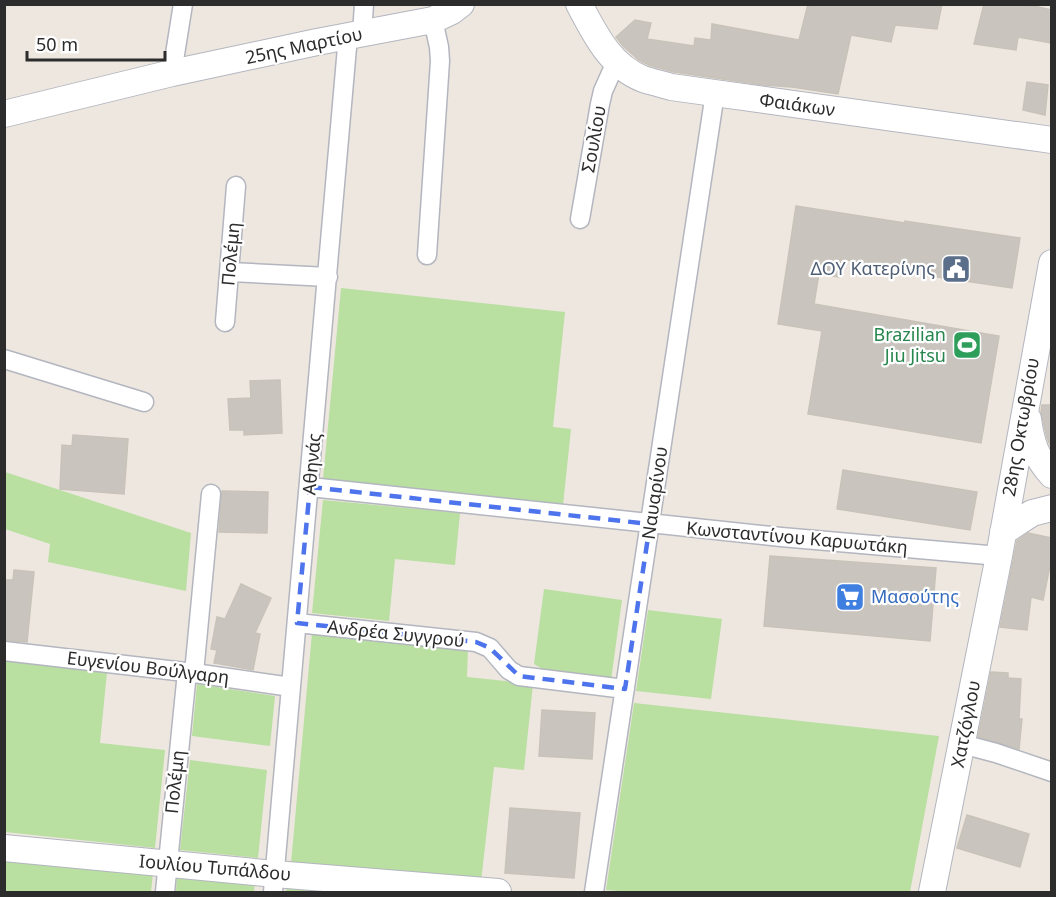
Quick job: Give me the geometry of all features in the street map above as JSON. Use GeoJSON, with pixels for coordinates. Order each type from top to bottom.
{"type":"FeatureCollection","features":[{"type":"Feature","properties":{"kind":"street"},"geometry":{"type":"LineString","coordinates":[[171,73],[183,4]]}},
{"type":"Feature","properties":{"kind":"street","name":"Αθηνάς"},"geometry":{"type":"LineString","coordinates":[[274,883],[328,277],[355,35],[364,4]]}},
{"type":"Feature","properties":{"kind":"street","name":"25ης Μαρτίου"},"geometry":{"type":"LineString","coordinates":[[4,114],[171,73],[433,20],[461,4]]}},
{"type":"Feature","properties":{"kind":"street","name":"Φαιάκων"},"geometry":{"type":"LineString","coordinates":[[579,4],[596,37],[616,62],[642,78],[671,87],[1052,140]]}},
{"type":"Feature","properties":{"kind":"street"},"geometry":{"type":"LineString","coordinates":[[427,255],[440,61],[433,20]]}},
{"type":"Feature","properties":{"kind":"street","name":"Σουλίου"},"geometry":{"type":"LineString","coordinates":[[580,219],[600,104],[603,91],[616,62]]}},
{"type":"Feature","properties":{"kind":"street","name":"Ναυαρίνου"},"geometry":{"type":"LineString","coordinates":[[594,892],[715,93]]}},
{"type":"Feature","properties":{"kind":"street","name":"Πολέμη"},"geometry":{"type":"LineString","coordinates":[[225,322],[237,186]]}},
{"type":"Feature","properties":{"kind":"street","name":"28ης Οκτωβρίου"},"geometry":{"type":"LineString","coordinates":[[1001,544],[1052,263]]}},
{"type":"Feature","properties":{"kind":"street"},"geometry":{"type":"LineString","coordinates":[[230,272],[328,277]]}},
{"type":"Feature","properties":{"kind":"street"},"geometry":{"type":"LineString","coordinates":[[4,359],[144,402]]}},
{"type":"Feature","properties":{"kind":"street"},"geometry":{"type":"LineString","coordinates":[[1026,399],[1035,451],[1052,475]]}},
{"type":"Feature","properties":{"kind":"street"},"geometry":{"type":"LineString","coordinates":[[1012,477],[1052,491]]}},
{"type":"Feature","properties":{"kind":"street","name":"Κωνσταντίνου Καρυωτάκη"},"geometry":{"type":"LineString","coordinates":[[310,487],[781,537],[1001,544]]}},
{"type":"Feature","properties":{"kind":"street","name":"Πολέμη"},"geometry":{"type":"LineString","coordinates":[[165,892],[212,494]]}},
{"type":"Feature","properties":{"kind":"street"},"geometry":{"type":"LineString","coordinates":[[1001,544],[1032,513],[1052,508]]}},
{"type":"Feature","properties":{"kind":"street","name":"Χατζόγλου"},"geometry":{"type":"LineString","coordinates":[[932,892],[1001,544]]}},
{"type":"Feature","properties":{"kind":"street","name":"Ανδρέα Συγγρού"},"geometry":{"type":"LineString","coordinates":[[297,623],[476,642],[490,648],[509,670],[519,676],[625,689]]}},
{"type":"Feature","properties":{"kind":"street","name":"Ευγενίου Βούλγαρη"},"geometry":{"type":"LineString","coordinates":[[4,651],[291,687]]}},
{"type":"Feature","properties":{"kind":"street"},"geometry":{"type":"LineString","coordinates":[[962,744],[1052,772]]}},
{"type":"Feature","properties":{"kind":"street","name":"Ιουλίου Τυπάλδου"},"geometry":{"type":"LineString","coordinates":[[4,848],[167,863],[274,883],[498,892]]}},
{"type":"Feature","properties":{"kind":"highlighted area"},"geometry":{"type":"Polygon","coordinates":[[[310,487],[650,524],[625,689],[519,676],[490,648],[476,642],[297,623],[310,487]]]}},
{"type":"Feature","properties":{"kind":"green space"},"geometry":{"type":"Polygon","coordinates":[[[341,288],[565,312],[553,427],[571,429],[563,505],[323,479],[341,288]]]}},
{"type":"Feature","properties":{"kind":"green space"},"geometry":{"type":"Polygon","coordinates":[[[5,472],[191,533],[186,591],[48,562],[50,544],[5,529],[5,472]]]}},
{"type":"Feature","properties":{"kind":"green space"},"geometry":{"type":"Polygon","coordinates":[[[323,500],[460,513],[455,565],[395,559],[389,621],[312,613],[323,500]]]}},
{"type":"Feature","properties":{"kind":"green space"},"geometry":{"type":"Polygon","coordinates":[[[544,589],[622,600],[611,680],[546,671],[534,664],[544,589]]]}},
{"type":"Feature","properties":{"kind":"green space"},"geometry":{"type":"Polygon","coordinates":[[[648,610],[722,619],[711,699],[636,691],[648,610]]]}},
{"type":"Feature","properties":{"kind":"green space"},"geometry":{"type":"Polygon","coordinates":[[[312,633],[468,648],[467,677],[533,684],[524,770],[494,767],[481,882],[291,863],[312,633]]]}},
{"type":"Feature","properties":{"kind":"green space"},"geometry":{"type":"Polygon","coordinates":[[[5,660],[107,672],[100,743],[165,750],[155,848],[5,832],[5,660]]]}},
{"type":"Feature","properties":{"kind":"green space"},"geometry":{"type":"Polygon","coordinates":[[[197,684],[275,696],[270,746],[192,736],[197,684]]]}},
{"type":"Feature","properties":{"kind":"green space"},"geometry":{"type":"Polygon","coordinates":[[[634,703],[939,736],[910,892],[632,892],[606,890],[634,703]]]}},
{"type":"Feature","properties":{"kind":"green space"},"geometry":{"type":"Polygon","coordinates":[[[190,760],[267,770],[258,858],[180,850],[190,760]]]}},
{"type":"Feature","properties":{"kind":"green space"},"geometry":{"type":"Polygon","coordinates":[[[4,859],[153,873],[151,892],[5,892],[4,859]]]}},
{"type":"Feature","properties":{"kind":"green space"},"geometry":{"type":"Polygon","coordinates":[[[177,876],[255,883],[254,892],[176,892],[177,876]]]}},
{"type":"Feature","properties":{"kind":"green space"},"geometry":{"type":"Polygon","coordinates":[[[287,886],[355,892],[286,892],[287,886]]]}},
{"type":"Feature","properties":{"kind":"building"},"geometry":{"type":"Polygon","coordinates":[[[808,4],[942,4],[937,29],[895,25],[891,42],[851,35],[838,94],[674,72],[639,60],[616,37],[635,20],[651,23],[647,39],[694,46],[695,38],[711,40],[712,24],[799,40],[808,4]]]}},
{"type":"Feature","properties":{"kind":"building"},"geometry":{"type":"Polygon","coordinates":[[[984,4],[1025,4],[1052,10],[1052,43],[1018,37],[1016,50],[974,44],[984,4]]]}},
{"type":"Feature","properties":{"kind":"building"},"geometry":{"type":"Polygon","coordinates":[[[1027,82],[1048,85],[1045,115],[1023,110],[1027,82]]]}},
{"type":"Feature","properties":{"kind":"building"},"geometry":{"type":"Polygon","coordinates":[[[796,206],[1020,238],[1012,288],[897,271],[897,268],[841,259],[839,277],[819,274],[814,304],[999,336],[981,443],[808,414],[822,331],[778,324],[796,206]]]}},
{"type":"Feature","properties":{"kind":"building"},"geometry":{"type":"Polygon","coordinates":[[[280,380],[282,433],[244,435],[244,430],[230,430],[228,399],[251,398],[250,381],[280,380]]]}},
{"type":"Feature","properties":{"kind":"building"},"geometry":{"type":"Polygon","coordinates":[[[1042,405],[1052,405],[1052,449],[1041,412],[1042,405]]]}},
{"type":"Feature","properties":{"kind":"building"},"geometry":{"type":"Polygon","coordinates":[[[73,435],[128,439],[124,494],[60,489],[62,445],[72,446],[73,435]]]}},
{"type":"Feature","properties":{"kind":"building"},"geometry":{"type":"Polygon","coordinates":[[[843,470],[977,492],[970,530],[837,509],[843,470]]]}},
{"type":"Feature","properties":{"kind":"building"},"geometry":{"type":"Polygon","coordinates":[[[222,491],[268,492],[267,533],[219,532],[222,491]]]}},
{"type":"Feature","properties":{"kind":"building"},"geometry":{"type":"Polygon","coordinates":[[[1028,533],[1052,538],[1052,556],[1043,600],[1031,597],[1027,630],[1000,627],[1017,541],[1028,533]]]}},
{"type":"Feature","properties":{"kind":"building","name":"Μασούτης"},"geometry":{"type":"Polygon","coordinates":[[[770,556],[936,568],[930,641],[764,626],[770,556]]]}},
{"type":"Feature","properties":{"kind":"building"},"geometry":{"type":"Polygon","coordinates":[[[14,570],[34,572],[27,642],[4,640],[4,580],[13,580],[14,570]]]}},
{"type":"Feature","properties":{"kind":"building"},"geometry":{"type":"Polygon","coordinates":[[[241,584],[271,598],[255,633],[260,634],[253,670],[214,663],[217,650],[211,649],[217,617],[225,619],[241,584]]]}},
{"type":"Feature","properties":{"kind":"building"},"geometry":{"type":"Polygon","coordinates":[[[991,672],[1008,673],[1008,678],[1021,679],[1019,719],[1022,719],[1019,749],[978,737],[991,672]]]}},
{"type":"Feature","properties":{"kind":"building"},"geometry":{"type":"Polygon","coordinates":[[[542,710],[595,713],[592,759],[539,756],[542,710]]]}},
{"type":"Feature","properties":{"kind":"building"},"geometry":{"type":"Polygon","coordinates":[[[510,808],[580,813],[574,878],[505,873],[510,808]]]}},
{"type":"Feature","properties":{"kind":"building"},"geometry":{"type":"Polygon","coordinates":[[[967,815],[1029,834],[1020,867],[957,848],[967,815]]]}},
{"type":"Feature","properties":{"kind":"place","name":"ΔΟΥ Κατερίνης"},"geometry":{"type":"Point","coordinates":[956,269]}},
{"type":"Feature","properties":{"kind":"place","name":"Brazilian Jiu Jitsu"},"geometry":{"type":"Point","coordinates":[967,345]}},
{"type":"Feature","properties":{"kind":"place","name":"Μασούτης"},"geometry":{"type":"Point","coordinates":[850,597]}}]}
